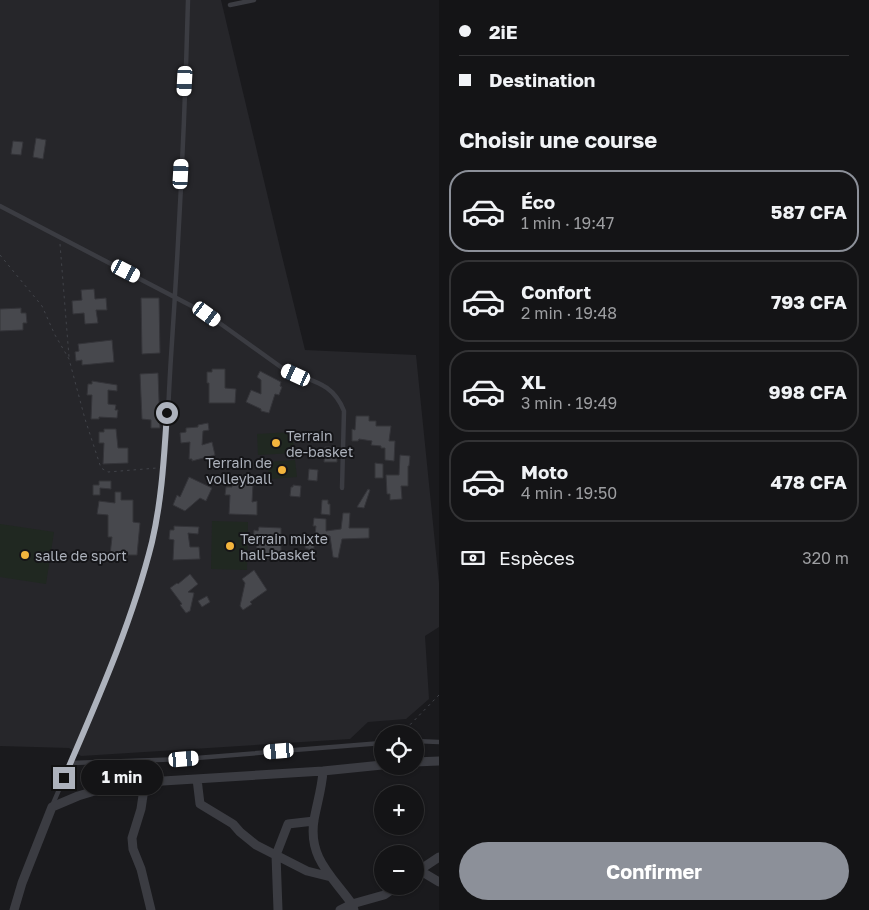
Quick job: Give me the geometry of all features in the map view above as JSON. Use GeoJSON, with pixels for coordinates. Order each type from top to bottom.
{"type":"FeatureCollection","features":[{"type":"Feature","properties":{"kind":"street"},"geometry":{"type":"LineString","coordinates":[[424,762],[439,761]]}},
{"type":"Feature","properties":{"kind":"street"},"geometry":{"type":"LineString","coordinates":[[14,910],[22,882],[52,807],[78,796],[108,787],[145,782],[323,771],[374,766]]}},
{"type":"Feature","properties":{"kind":"street"},"geometry":{"type":"LineString","coordinates":[[323,771],[322,787],[314,821],[314,845],[321,862],[353,907]]}},
{"type":"Feature","properties":{"kind":"street"},"geometry":{"type":"LineString","coordinates":[[197,779],[200,804],[233,824],[256,845],[307,870],[331,877]]}},
{"type":"Feature","properties":{"kind":"street"},"geometry":{"type":"LineString","coordinates":[[145,782],[143,802],[132,838],[133,849],[141,869],[151,910]]}},
{"type":"Feature","properties":{"kind":"street"},"geometry":{"type":"LineString","coordinates":[[278,910],[276,855],[288,824],[314,821]]}},
{"type":"Feature","properties":{"kind":"street"},"geometry":{"type":"LineString","coordinates":[[424,867],[439,857]]}},
{"type":"Feature","properties":{"kind":"street"},"geometry":{"type":"LineString","coordinates":[[424,874],[439,882]]}},
{"type":"Feature","properties":{"kind":"street"},"geometry":{"type":"LineString","coordinates":[[340,910],[353,907],[382,895]]}},
{"type":"Feature","properties":{"kind":"lane"},"geometry":{"type":"LineString","coordinates":[[52,807],[115,658],[138,592],[152,542],[164,468],[175,296],[188,0]]}},
{"type":"Feature","properties":{"kind":"lane"},"geometry":{"type":"LineString","coordinates":[[230,5],[254,0]]}},
{"type":"Feature","properties":{"kind":"lane"},"geometry":{"type":"LineString","coordinates":[[0,206],[175,296],[207,314],[285,370],[310,378],[328,388],[339,400],[344,411],[342,488]]}},
{"type":"Feature","properties":{"kind":"lane"},"geometry":{"type":"LineString","coordinates":[[424,742],[439,742]]}},
{"type":"Feature","properties":{"kind":"lane"},"geometry":{"type":"LineString","coordinates":[[70,763],[184,759],[374,744]]}},
{"type":"Feature","properties":{"kind":"path"},"geometry":{"type":"LineString","coordinates":[[60,238],[69,360],[101,468],[108,472],[164,468]]}},
{"type":"Feature","properties":{"kind":"path"},"geometry":{"type":"LineString","coordinates":[[0,255],[42,306],[69,360]]}},
{"type":"Feature","properties":{"kind":"path"},"geometry":{"type":"LineString","coordinates":[[410,725],[439,695]]}},
{"type":"Feature","properties":{"kind":"shaded area"},"geometry":{"type":"Polygon","coordinates":[[[0,0],[221,0],[305,350],[416,355],[439,583],[439,627],[425,636],[429,699],[406,719],[368,722],[350,739],[81,756],[69,748],[0,746],[0,0]]]}},
{"type":"Feature","properties":{"kind":"shaded area","name":"Terrain de-basket"},"geometry":{"type":"Polygon","coordinates":[[[293,432],[294,453],[258,455],[257,434],[293,432]]]}},
{"type":"Feature","properties":{"kind":"shaded area","name":"Terrain de volleyball"},"geometry":{"type":"Polygon","coordinates":[[[295,460],[297,477],[269,479],[268,462],[295,460]]]}},
{"type":"Feature","properties":{"kind":"shaded area","name":"Terrain mixte hall-basket"},"geometry":{"type":"Polygon","coordinates":[[[212,521],[248,522],[247,570],[211,569],[212,521]]]}},
{"type":"Feature","properties":{"kind":"shaded area","name":"salle de sport"},"geometry":{"type":"Polygon","coordinates":[[[0,524],[54,532],[46,584],[0,577],[0,524]]]}},
{"type":"Feature","properties":{"kind":"building"},"geometry":{"type":"Polygon","coordinates":[[[36,138],[46,140],[43,159],[33,157],[36,138]]]}},
{"type":"Feature","properties":{"kind":"building"},"geometry":{"type":"Polygon","coordinates":[[[13,141],[23,142],[21,155],[11,154],[13,141]]]}},
{"type":"Feature","properties":{"kind":"building"},"geometry":{"type":"Polygon","coordinates":[[[94,289],[95,299],[106,298],[107,310],[96,310],[98,323],[85,324],[84,313],[73,314],[72,301],[82,300],[81,290],[94,289]]]}},
{"type":"Feature","properties":{"kind":"building"},"geometry":{"type":"Polygon","coordinates":[[[141,298],[159,298],[160,353],[142,354],[141,298]]]}},
{"type":"Feature","properties":{"kind":"building"},"geometry":{"type":"Polygon","coordinates":[[[21,308],[21,313],[26,313],[27,323],[23,323],[23,330],[0,331],[0,309],[21,308]]]}},
{"type":"Feature","properties":{"kind":"building"},"geometry":{"type":"Polygon","coordinates":[[[112,340],[114,362],[82,365],[82,360],[76,361],[75,352],[79,351],[78,344],[112,340]]]}},
{"type":"Feature","properties":{"kind":"building"},"geometry":{"type":"Polygon","coordinates":[[[212,369],[225,369],[225,388],[236,389],[235,403],[209,403],[207,372],[212,372],[212,369]]]}},
{"type":"Feature","properties":{"kind":"building"},"geometry":{"type":"Polygon","coordinates":[[[260,371],[281,382],[280,386],[282,387],[279,395],[275,394],[269,413],[261,411],[261,409],[246,402],[251,390],[261,394],[261,380],[257,377],[260,371]]]}},
{"type":"Feature","properties":{"kind":"building"},"geometry":{"type":"Polygon","coordinates":[[[158,373],[160,428],[151,428],[151,420],[142,419],[140,374],[158,373]]]}},
{"type":"Feature","properties":{"kind":"building"},"geometry":{"type":"Polygon","coordinates":[[[92,381],[117,385],[117,391],[108,390],[108,404],[116,405],[115,410],[118,410],[117,418],[99,417],[99,419],[91,419],[92,395],[87,395],[88,384],[92,384],[92,381]]]}},
{"type":"Feature","properties":{"kind":"building"},"geometry":{"type":"Polygon","coordinates":[[[356,416],[369,416],[369,421],[376,421],[376,426],[391,426],[389,441],[395,441],[394,461],[385,460],[385,448],[371,445],[372,441],[359,439],[358,441],[352,441],[352,429],[355,430],[356,416]]]}},
{"type":"Feature","properties":{"kind":"building"},"geometry":{"type":"Polygon","coordinates":[[[208,423],[209,430],[203,431],[202,445],[212,442],[215,455],[192,461],[192,459],[189,459],[190,442],[181,443],[180,433],[186,432],[186,428],[198,427],[198,425],[208,423]]]}},
{"type":"Feature","properties":{"kind":"building"},"geometry":{"type":"Polygon","coordinates":[[[104,429],[116,429],[118,448],[128,448],[128,463],[103,464],[104,443],[99,443],[99,432],[104,432],[104,429]]]}},
{"type":"Feature","properties":{"kind":"building"},"geometry":{"type":"Polygon","coordinates":[[[303,433],[310,433],[310,442],[304,441],[303,433]]]}},
{"type":"Feature","properties":{"kind":"building"},"geometry":{"type":"Polygon","coordinates":[[[325,447],[337,447],[337,462],[324,462],[325,447]]]}},
{"type":"Feature","properties":{"kind":"building"},"geometry":{"type":"Polygon","coordinates":[[[400,455],[410,456],[408,486],[401,486],[402,499],[390,500],[390,494],[387,494],[386,475],[399,475],[400,455]]]}},
{"type":"Feature","properties":{"kind":"building"},"geometry":{"type":"Polygon","coordinates":[[[375,463],[383,464],[383,478],[375,478],[375,463]]]}},
{"type":"Feature","properties":{"kind":"building"},"geometry":{"type":"Polygon","coordinates":[[[309,469],[318,470],[317,481],[308,480],[309,469]]]}},
{"type":"Feature","properties":{"kind":"building"},"geometry":{"type":"Polygon","coordinates":[[[189,477],[212,488],[206,501],[200,498],[185,511],[173,505],[177,495],[180,497],[189,477]]]}},
{"type":"Feature","properties":{"kind":"building"},"geometry":{"type":"Polygon","coordinates":[[[99,481],[111,481],[111,489],[100,488],[100,495],[93,495],[93,485],[99,485],[99,481]]]}},
{"type":"Feature","properties":{"kind":"building"},"geometry":{"type":"Polygon","coordinates":[[[232,483],[253,484],[252,502],[257,501],[257,515],[229,514],[230,495],[225,495],[226,487],[232,487],[232,483]]]}},
{"type":"Feature","properties":{"kind":"building"},"geometry":{"type":"Polygon","coordinates":[[[293,485],[301,486],[300,497],[290,496],[293,485]]]}},
{"type":"Feature","properties":{"kind":"building"},"geometry":{"type":"Polygon","coordinates":[[[368,489],[370,490],[364,508],[357,507],[368,489]]]}},
{"type":"Feature","properties":{"kind":"building"},"geometry":{"type":"Polygon","coordinates":[[[115,492],[121,492],[121,500],[133,500],[133,522],[140,523],[137,555],[110,555],[112,537],[108,537],[108,515],[97,514],[99,501],[115,503],[115,492]]]}},
{"type":"Feature","properties":{"kind":"building"},"geometry":{"type":"Polygon","coordinates":[[[322,500],[328,500],[330,515],[321,514],[322,500]]]}},
{"type":"Feature","properties":{"kind":"building"},"geometry":{"type":"Polygon","coordinates":[[[343,513],[350,513],[349,528],[369,528],[369,538],[342,539],[338,558],[333,557],[330,536],[315,534],[316,526],[313,526],[314,518],[326,519],[326,531],[341,529],[343,513]]]}},
{"type":"Feature","properties":{"kind":"building"},"geometry":{"type":"Polygon","coordinates":[[[174,526],[199,527],[198,534],[188,533],[190,547],[199,547],[200,559],[173,560],[174,540],[169,539],[170,530],[174,530],[174,526]]]}},
{"type":"Feature","properties":{"kind":"building"},"geometry":{"type":"Polygon","coordinates":[[[259,527],[281,528],[281,556],[279,556],[279,559],[256,558],[257,541],[253,541],[254,530],[258,531],[259,527]]]}},
{"type":"Feature","properties":{"kind":"building"},"geometry":{"type":"Polygon","coordinates":[[[306,538],[314,538],[314,551],[305,548],[306,538]]]}},
{"type":"Feature","properties":{"kind":"building"},"geometry":{"type":"Polygon","coordinates":[[[254,570],[267,590],[250,602],[252,604],[243,610],[240,606],[245,583],[242,579],[254,570]]]}},
{"type":"Feature","properties":{"kind":"building"},"geometry":{"type":"Polygon","coordinates":[[[190,574],[198,584],[188,592],[194,593],[190,611],[186,613],[170,588],[190,574]]]}},
{"type":"Feature","properties":{"kind":"building"},"geometry":{"type":"Polygon","coordinates":[[[207,596],[210,602],[202,607],[198,601],[207,596]]]}},
{"type":"Feature","properties":{"kind":"place","name":"Terrain de-basket"},"geometry":{"type":"Point","coordinates":[276,443]}},
{"type":"Feature","properties":{"kind":"place","name":"Terrain de volleyball"},"geometry":{"type":"Point","coordinates":[282,470]}},
{"type":"Feature","properties":{"kind":"place","name":"Terrain mixte hall-basket"},"geometry":{"type":"Point","coordinates":[230,546]}},
{"type":"Feature","properties":{"kind":"place","name":"salle de sport"},"geometry":{"type":"Point","coordinates":[25,555]}},
{"type":"Feature","properties":{"kind":"route"},"geometry":{"type":"LineString","coordinates":[[64,778],[115,658],[138,592],[155,527],[164,468],[167,413]]}}]}
